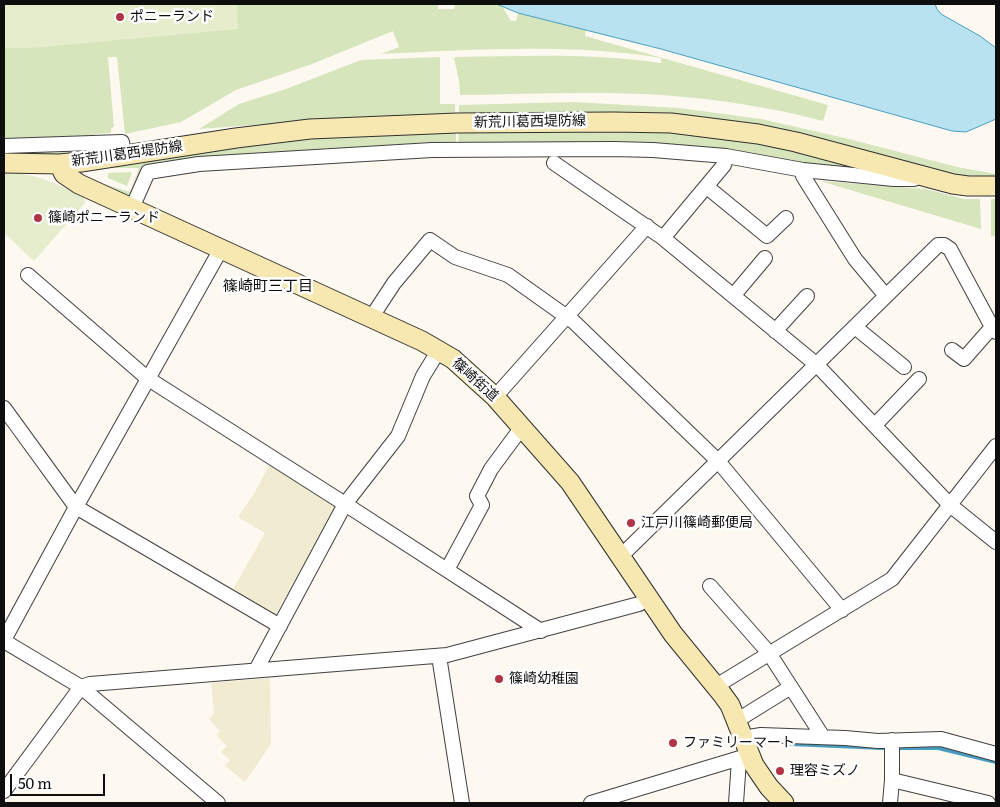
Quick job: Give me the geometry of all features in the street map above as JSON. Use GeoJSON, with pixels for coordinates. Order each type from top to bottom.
{"type":"FeatureCollection","features":[{"type":"Feature","properties":{"kind":"main road","name":"新荒川葛西堤防線"},"geometry":{"type":"LineString","coordinates":[[58,164],[310,129],[457,123],[671,123],[733,130],[796,142],[932,179],[968,186],[996,186]]}},
{"type":"Feature","properties":{"kind":"main road"},"geometry":{"type":"LineString","coordinates":[[4,164],[58,164]]}},
{"type":"Feature","properties":{"kind":"main road","name":"篠崎街道"},"geometry":{"type":"LineString","coordinates":[[58,164],[64,174],[79,184],[371,318],[439,350],[453,359],[495,397],[570,482],[673,634],[730,705],[742,743],[759,775],[784,803]]}},
{"type":"Feature","properties":{"kind":"street"},"geometry":{"type":"LineString","coordinates":[[4,146],[122,142],[124,156]]}},
{"type":"Feature","properties":{"kind":"street"},"geometry":{"type":"LineString","coordinates":[[132,208],[148,172],[199,164],[462,150],[653,150],[726,156],[803,170],[894,179],[932,179]]}},
{"type":"Feature","properties":{"kind":"street"},"geometry":{"type":"LineString","coordinates":[[662,238],[724,165],[726,156]]}},
{"type":"Feature","properties":{"kind":"street"},"geometry":{"type":"LineString","coordinates":[[554,164],[647,226],[817,365],[950,505],[996,542]]}},
{"type":"Feature","properties":{"kind":"street"},"geometry":{"type":"LineString","coordinates":[[803,170],[803,176],[855,259],[886,296]]}},
{"type":"Feature","properties":{"kind":"street"},"geometry":{"type":"LineString","coordinates":[[707,186],[767,236],[786,218]]}},
{"type":"Feature","properties":{"kind":"street"},"geometry":{"type":"LineString","coordinates":[[495,397],[647,226]]}},
{"type":"Feature","properties":{"kind":"street"},"geometry":{"type":"LineString","coordinates":[[371,318],[394,283],[430,240],[454,257],[508,275],[567,317],[718,461],[842,610]]}},
{"type":"Feature","properties":{"kind":"street"},"geometry":{"type":"LineString","coordinates":[[620,557],[938,245],[944,245],[950,249],[994,330],[964,359],[952,350]]}},
{"type":"Feature","properties":{"kind":"street"},"geometry":{"type":"LineString","coordinates":[[218,803],[81,688],[4,641],[147,378],[221,249]]}},
{"type":"Feature","properties":{"kind":"street"},"geometry":{"type":"LineString","coordinates":[[732,296],[765,258]]}},
{"type":"Feature","properties":{"kind":"street"},"geometry":{"type":"LineString","coordinates":[[28,275],[147,378],[541,631]]}},
{"type":"Feature","properties":{"kind":"street"},"geometry":{"type":"LineString","coordinates":[[775,331],[807,296]]}},
{"type":"Feature","properties":{"kind":"street"},"geometry":{"type":"LineString","coordinates":[[855,327],[904,366]]}},
{"type":"Feature","properties":{"kind":"street"},"geometry":{"type":"LineString","coordinates":[[256,670],[345,504],[398,436],[423,376],[439,350]]}},
{"type":"Feature","properties":{"kind":"street"},"geometry":{"type":"LineString","coordinates":[[875,425],[920,379]]}},
{"type":"Feature","properties":{"kind":"street"},"geometry":{"type":"LineString","coordinates":[[4,408],[76,507],[280,626]]}},
{"type":"Feature","properties":{"kind":"street"},"geometry":{"type":"LineString","coordinates":[[447,570],[482,505],[477,496],[484,482],[491,469],[522,427]]}},
{"type":"Feature","properties":{"kind":"street"},"geometry":{"type":"LineString","coordinates":[[716,686],[892,579],[996,446]]}},
{"type":"Feature","properties":{"kind":"street"},"geometry":{"type":"LineString","coordinates":[[710,586],[769,653],[823,737]]}},
{"type":"Feature","properties":{"kind":"street"},"geometry":{"type":"LineString","coordinates":[[4,791],[81,688],[90,684],[439,656],[639,604],[648,598]]}},
{"type":"Feature","properties":{"kind":"street"},"geometry":{"type":"LineString","coordinates":[[439,656],[462,803]]}},
{"type":"Feature","properties":{"kind":"street"},"geometry":{"type":"LineString","coordinates":[[736,803],[742,743],[790,687]]}},
{"type":"Feature","properties":{"kind":"street"},"geometry":{"type":"LineString","coordinates":[[597,802],[761,735],[878,741],[941,739],[996,754]]}},
{"type":"Feature","properties":{"kind":"street"},"geometry":{"type":"LineString","coordinates":[[890,803],[892,740]]}},
{"type":"Feature","properties":{"kind":"street"},"geometry":{"type":"LineString","coordinates":[[892,780],[988,803]]}},
{"type":"Feature","properties":{"kind":"shaded area"},"geometry":{"type":"Polygon","coordinates":[[[271,462],[335,505],[336,509],[275,616],[232,591],[265,533],[238,517],[255,492],[271,462]]]}},
{"type":"Feature","properties":{"kind":"shaded area"},"geometry":{"type":"Polygon","coordinates":[[[270,678],[271,744],[245,782],[225,766],[230,760],[221,752],[227,746],[216,735],[220,731],[209,719],[214,713],[211,683],[270,678]]]}},
{"type":"Feature","properties":{"kind":"green space"},"geometry":{"type":"Polygon","coordinates":[[[4,4],[438,4],[438,9],[454,9],[455,4],[497,4],[502,6],[511,21],[516,21],[518,13],[586,30],[585,36],[828,105],[823,121],[743,104],[662,95],[586,93],[460,95],[454,58],[456,57],[584,56],[661,63],[661,58],[592,50],[556,49],[381,54],[399,47],[393,31],[312,64],[236,90],[181,122],[125,134],[117,57],[108,57],[114,127],[111,128],[111,133],[95,134],[95,139],[4,141],[4,4]]]}},
{"type":"Feature","properties":{"kind":"green space","name":"ポニーランド"},"geometry":{"type":"Polygon","coordinates":[[[4,4],[237,4],[238,29],[31,48],[4,48],[4,4]]]}},
{"type":"Feature","properties":{"kind":"green space"},"geometry":{"type":"Polygon","coordinates":[[[440,57],[440,104],[455,104],[455,116],[335,119],[199,129],[239,104],[286,89],[361,60],[440,57]]]}},
{"type":"Feature","properties":{"kind":"green space"},"geometry":{"type":"Polygon","coordinates":[[[573,102],[679,108],[761,119],[845,138],[957,167],[996,174],[996,179],[965,179],[797,133],[459,116],[459,105],[573,102]]]}},
{"type":"Feature","properties":{"kind":"green space"},"geometry":{"type":"Polygon","coordinates":[[[633,128],[743,138],[894,174],[815,168],[755,157],[458,147],[459,130],[633,128]]]}},
{"type":"Feature","properties":{"kind":"green space"},"geometry":{"type":"Polygon","coordinates":[[[456,130],[456,146],[145,168],[132,197],[104,184],[130,192],[139,168],[110,168],[108,165],[281,139],[456,130]]]}},
{"type":"Feature","properties":{"kind":"green space"},"geometry":{"type":"Polygon","coordinates":[[[101,148],[93,154],[4,156],[4,151],[101,148]]]}},
{"type":"Feature","properties":{"kind":"green space","name":"篠崎ポニーランド"},"geometry":{"type":"Polygon","coordinates":[[[4,173],[26,174],[36,177],[55,183],[84,197],[85,203],[34,261],[4,233],[4,173]]]}},
{"type":"Feature","properties":{"kind":"green space"},"geometry":{"type":"Polygon","coordinates":[[[108,173],[132,173],[127,186],[108,178],[108,173]]]}},
{"type":"Feature","properties":{"kind":"green space"},"geometry":{"type":"Polygon","coordinates":[[[820,181],[926,189],[964,199],[980,199],[981,229],[820,181]]]}},
{"type":"Feature","properties":{"kind":"green space"},"geometry":{"type":"Polygon","coordinates":[[[991,199],[996,199],[996,235],[991,237],[991,199]]]}},
{"type":"Feature","properties":{"kind":"water"},"geometry":{"type":"Polygon","coordinates":[[[497,4],[935,4],[941,14],[980,36],[996,48],[996,119],[966,132],[952,131],[661,49],[518,13],[497,4]]]}},
{"type":"Feature","properties":{"kind":"waterway"},"geometry":{"type":"LineString","coordinates":[[791,744],[883,748]]}},
{"type":"Feature","properties":{"kind":"waterway"},"geometry":{"type":"LineString","coordinates":[[900,748],[938,748],[996,762]]}},
{"type":"Feature","properties":{"kind":"place","name":"ポニーランド"},"geometry":{"type":"Point","coordinates":[120,17]}},
{"type":"Feature","properties":{"kind":"place","name":"篠崎ポニーランド"},"geometry":{"type":"Point","coordinates":[38,218]}},
{"type":"Feature","properties":{"kind":"place","name":"江戸川篠崎郵便局"},"geometry":{"type":"Point","coordinates":[631,523]}},
{"type":"Feature","properties":{"kind":"place","name":"篠崎幼稚園"},"geometry":{"type":"Point","coordinates":[499,679]}},
{"type":"Feature","properties":{"kind":"place","name":"ファミリーマート"},"geometry":{"type":"Point","coordinates":[673,743]}},
{"type":"Feature","properties":{"kind":"place","name":"理容ミズノ"},"geometry":{"type":"Point","coordinates":[780,771]}},
{"type":"Feature","properties":{"kind":"district","name":"篠崎町三丁目"},"geometry":{"type":"Point","coordinates":[268,287]}}]}
